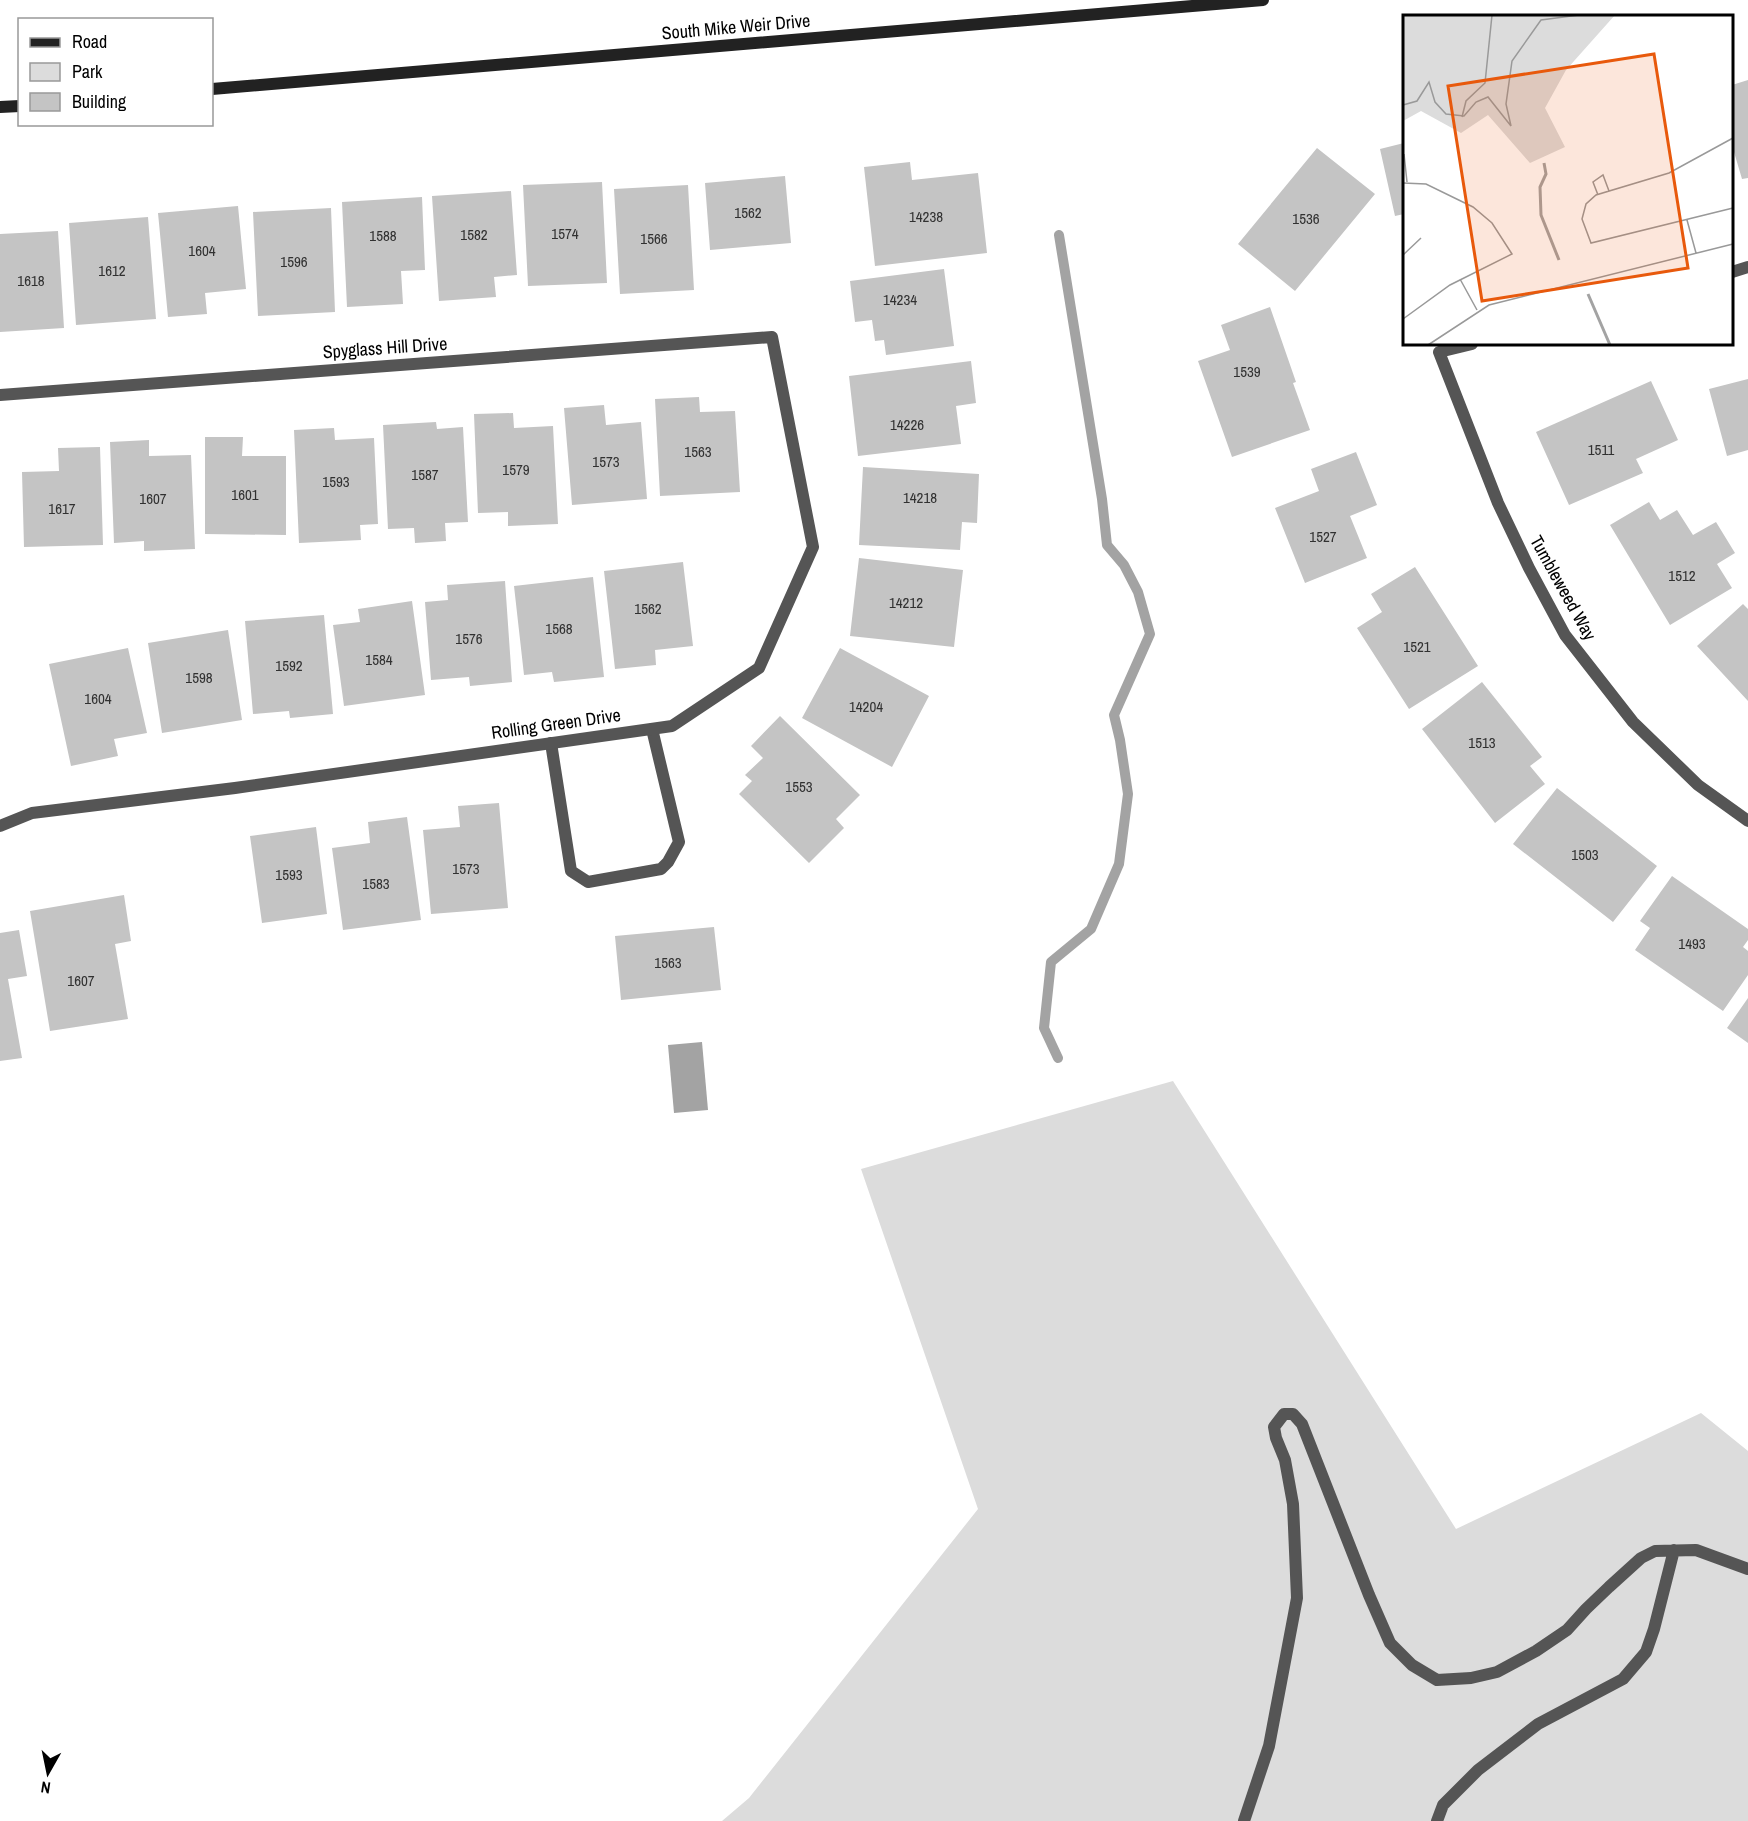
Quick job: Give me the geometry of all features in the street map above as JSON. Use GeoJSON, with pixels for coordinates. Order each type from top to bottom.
{"type":"FeatureCollection","features":[{"type":"Feature","properties":{"kind":"street","name":"South Mike Weir Drive"},"geometry":{"type":"LineString","coordinates":[[213,89],[1263,0]]}},
{"type":"Feature","properties":{"kind":"street"},"geometry":{"type":"LineString","coordinates":[[0,107],[18,106]]}},
{"type":"Feature","properties":{"kind":"street"},"geometry":{"type":"LineString","coordinates":[[1733,271],[1748,267]]}},
{"type":"Feature","properties":{"kind":"street","name":"Spyglass Hill Drive"},"geometry":{"type":"LineString","coordinates":[[0,395],[772,337]]}},
{"type":"Feature","properties":{"kind":"street","name":"Rolling Green Drive"},"geometry":{"type":"LineString","coordinates":[[0,826],[32,813],[235,788],[672,726],[759,668],[813,547],[772,337]]}},
{"type":"Feature","properties":{"kind":"street","name":"Tumbleweed Way"},"geometry":{"type":"LineString","coordinates":[[1468,345],[1439,352],[1498,503],[1528,568],[1565,635],[1633,722],[1698,785],[1748,821]]}},
{"type":"Feature","properties":{"kind":"street"},"geometry":{"type":"LineString","coordinates":[[551,743],[571,871],[588,882],[661,869],[668,862],[679,842],[652,729]]}},
{"type":"Feature","properties":{"kind":"street"},"geometry":{"type":"LineString","coordinates":[[1244,1821],[1269,1746],[1297,1598],[1293,1504],[1285,1460],[1274,1427],[1284,1414],[1293,1414],[1302,1424],[1390,1643],[1412,1665],[1437,1680],[1471,1678],[1497,1672],[1536,1651],[1567,1630],[1586,1609],[1641,1558],[1655,1551],[1696,1550],[1748,1569]]}},
{"type":"Feature","properties":{"kind":"street"},"geometry":{"type":"LineString","coordinates":[[1437,1821],[1443,1804],[1478,1770],[1538,1724],[1623,1679],[1646,1652],[1674,1550]]}},
{"type":"Feature","properties":{"kind":"green space"},"geometry":{"type":"Polygon","coordinates":[[[1173,1081],[1456,1529],[1701,1413],[1748,1451],[1748,1821],[722,1821],[749,1798],[978,1509],[861,1169],[1173,1081]]]}},
{"type":"Feature","properties":{"kind":"shaded area"},"geometry":{"type":"Polygon","coordinates":[[[702,1042],[708,1110],[674,1113],[668,1045],[702,1042]]]}},
{"type":"Feature","properties":{"kind":"building"},"geometry":{"type":"Polygon","coordinates":[[[1748,80],[1748,178],[1742,179],[1733,152],[1733,85],[1748,80]]]}},
{"type":"Feature","properties":{"kind":"building"},"geometry":{"type":"Polygon","coordinates":[[[1403,143],[1403,214],[1395,216],[1380,149],[1403,143]]]}},
{"type":"Feature","properties":{"kind":"building"},"geometry":{"type":"Polygon","coordinates":[[[1317,148],[1375,194],[1295,291],[1238,244],[1317,148]]]}},
{"type":"Feature","properties":{"kind":"building"},"geometry":{"type":"Polygon","coordinates":[[[910,162],[912,180],[978,173],[987,253],[875,266],[864,167],[910,162]]]}},
{"type":"Feature","properties":{"kind":"building"},"geometry":{"type":"Polygon","coordinates":[[[785,176],[791,243],[710,250],[705,183],[785,176]]]}},
{"type":"Feature","properties":{"kind":"building"},"geometry":{"type":"Polygon","coordinates":[[[602,182],[607,283],[528,286],[523,185],[602,182]]]}},
{"type":"Feature","properties":{"kind":"building"},"geometry":{"type":"Polygon","coordinates":[[[688,185],[694,290],[620,294],[614,189],[688,185]]]}},
{"type":"Feature","properties":{"kind":"building"},"geometry":{"type":"Polygon","coordinates":[[[511,191],[517,275],[494,277],[496,297],[439,301],[432,196],[511,191]]]}},
{"type":"Feature","properties":{"kind":"building"},"geometry":{"type":"Polygon","coordinates":[[[422,197],[425,270],[401,271],[403,304],[347,307],[342,202],[422,197]]]}},
{"type":"Feature","properties":{"kind":"building"},"geometry":{"type":"Polygon","coordinates":[[[238,206],[246,289],[205,293],[207,314],[168,317],[158,213],[238,206]]]}},
{"type":"Feature","properties":{"kind":"building"},"geometry":{"type":"Polygon","coordinates":[[[331,208],[335,312],[258,316],[253,212],[331,208]]]}},
{"type":"Feature","properties":{"kind":"building"},"geometry":{"type":"Polygon","coordinates":[[[148,217],[156,319],[76,325],[69,223],[148,217]]]}},
{"type":"Feature","properties":{"kind":"building"},"geometry":{"type":"Polygon","coordinates":[[[58,231],[64,328],[0,332],[0,234],[58,231]]]}},
{"type":"Feature","properties":{"kind":"building"},"geometry":{"type":"Polygon","coordinates":[[[944,269],[954,346],[886,355],[884,340],[875,341],[872,320],[855,322],[850,281],[944,269]]]}},
{"type":"Feature","properties":{"kind":"building"},"geometry":{"type":"Polygon","coordinates":[[[1270,307],[1310,430],[1232,457],[1198,361],[1230,350],[1221,325],[1270,307]]]}},
{"type":"Feature","properties":{"kind":"building"},"geometry":{"type":"Polygon","coordinates":[[[971,361],[976,403],[956,406],[961,444],[858,456],[849,376],[971,361]]]}},
{"type":"Feature","properties":{"kind":"building"},"geometry":{"type":"Polygon","coordinates":[[[1748,379],[1748,450],[1727,456],[1709,389],[1748,379]]]}},
{"type":"Feature","properties":{"kind":"building"},"geometry":{"type":"Polygon","coordinates":[[[1651,381],[1678,440],[1636,459],[1643,473],[1569,505],[1536,432],[1651,381]]]}},
{"type":"Feature","properties":{"kind":"building"},"geometry":{"type":"Polygon","coordinates":[[[699,397],[700,412],[735,411],[740,492],[660,496],[655,399],[699,397]]]}},
{"type":"Feature","properties":{"kind":"building"},"geometry":{"type":"Polygon","coordinates":[[[604,405],[606,425],[641,422],[647,499],[572,505],[564,408],[604,405]]]}},
{"type":"Feature","properties":{"kind":"building"},"geometry":{"type":"Polygon","coordinates":[[[513,413],[514,428],[553,426],[558,524],[508,526],[508,512],[478,513],[474,414],[513,413]]]}},
{"type":"Feature","properties":{"kind":"building"},"geometry":{"type":"Polygon","coordinates":[[[436,422],[437,429],[463,427],[468,522],[445,523],[446,541],[415,543],[414,528],[388,529],[383,425],[436,422]]]}},
{"type":"Feature","properties":{"kind":"building"},"geometry":{"type":"Polygon","coordinates":[[[334,428],[335,440],[374,438],[378,524],[360,525],[361,540],[299,543],[294,430],[334,428]]]}},
{"type":"Feature","properties":{"kind":"building"},"geometry":{"type":"Polygon","coordinates":[[[205,437],[243,437],[242,456],[286,456],[286,535],[205,534],[205,437]]]}},
{"type":"Feature","properties":{"kind":"building"},"geometry":{"type":"Polygon","coordinates":[[[149,440],[149,456],[191,455],[195,549],[144,551],[144,541],[114,543],[110,442],[149,440]]]}},
{"type":"Feature","properties":{"kind":"building"},"geometry":{"type":"Polygon","coordinates":[[[100,447],[103,545],[24,547],[22,472],[59,471],[58,448],[100,447]]]}},
{"type":"Feature","properties":{"kind":"building"},"geometry":{"type":"Polygon","coordinates":[[[1356,452],[1377,505],[1350,516],[1367,558],[1305,583],[1275,508],[1319,491],[1311,469],[1356,452]]]}},
{"type":"Feature","properties":{"kind":"building"},"geometry":{"type":"Polygon","coordinates":[[[863,467],[979,474],[977,523],[962,522],[960,550],[859,545],[863,467]]]}},
{"type":"Feature","properties":{"kind":"building"},"geometry":{"type":"Polygon","coordinates":[[[1649,502],[1660,520],[1677,510],[1693,535],[1716,522],[1735,553],[1717,564],[1732,588],[1670,625],[1610,525],[1649,502]]]}},
{"type":"Feature","properties":{"kind":"building"},"geometry":{"type":"Polygon","coordinates":[[[859,558],[963,570],[954,647],[850,636],[859,558]]]}},
{"type":"Feature","properties":{"kind":"building"},"geometry":{"type":"Polygon","coordinates":[[[683,562],[693,646],[655,650],[656,665],[615,669],[604,571],[683,562]]]}},
{"type":"Feature","properties":{"kind":"building"},"geometry":{"type":"Polygon","coordinates":[[[1415,567],[1478,666],[1409,709],[1357,628],[1382,612],[1371,594],[1415,567]]]}},
{"type":"Feature","properties":{"kind":"building"},"geometry":{"type":"Polygon","coordinates":[[[593,577],[604,677],[554,682],[552,672],[524,675],[514,586],[593,577]]]}},
{"type":"Feature","properties":{"kind":"building"},"geometry":{"type":"Polygon","coordinates":[[[505,581],[512,682],[470,686],[469,677],[431,680],[425,602],[448,600],[447,585],[505,581]]]}},
{"type":"Feature","properties":{"kind":"building"},"geometry":{"type":"Polygon","coordinates":[[[412,601],[425,695],[344,706],[333,625],[360,622],[358,609],[412,601]]]}},
{"type":"Feature","properties":{"kind":"building"},"geometry":{"type":"Polygon","coordinates":[[[1743,604],[1748,609],[1748,701],[1697,646],[1743,604]]]}},
{"type":"Feature","properties":{"kind":"building"},"geometry":{"type":"Polygon","coordinates":[[[324,615],[333,714],[290,718],[289,711],[253,714],[245,621],[324,615]]]}},
{"type":"Feature","properties":{"kind":"building"},"geometry":{"type":"Polygon","coordinates":[[[228,630],[242,720],[162,733],[148,643],[228,630]]]}},
{"type":"Feature","properties":{"kind":"building"},"geometry":{"type":"Polygon","coordinates":[[[128,648],[147,733],[114,739],[118,756],[71,766],[49,664],[128,648]]]}},
{"type":"Feature","properties":{"kind":"building"},"geometry":{"type":"Polygon","coordinates":[[[840,648],[929,696],[892,767],[802,718],[840,648]]]}},
{"type":"Feature","properties":{"kind":"building"},"geometry":{"type":"Polygon","coordinates":[[[1482,682],[1542,757],[1530,766],[1545,784],[1495,823],[1422,729],[1482,682]]]}},
{"type":"Feature","properties":{"kind":"building"},"geometry":{"type":"Polygon","coordinates":[[[780,716],[860,795],[836,819],[844,828],[809,863],[739,794],[752,781],[745,775],[763,758],[751,746],[780,716]]]}},
{"type":"Feature","properties":{"kind":"building"},"geometry":{"type":"Polygon","coordinates":[[[1557,788],[1657,866],[1613,922],[1513,844],[1557,788]]]}},
{"type":"Feature","properties":{"kind":"building"},"geometry":{"type":"Polygon","coordinates":[[[499,803],[508,908],[431,914],[423,830],[460,827],[458,806],[499,803]]]}},
{"type":"Feature","properties":{"kind":"building"},"geometry":{"type":"Polygon","coordinates":[[[407,817],[421,920],[343,930],[332,848],[370,843],[368,822],[407,817]]]}},
{"type":"Feature","properties":{"kind":"building"},"geometry":{"type":"Polygon","coordinates":[[[316,827],[327,914],[262,923],[250,836],[316,827]]]}},
{"type":"Feature","properties":{"kind":"building"},"geometry":{"type":"Polygon","coordinates":[[[1672,876],[1748,929],[1748,940],[1743,947],[1748,951],[1748,975],[1723,1011],[1635,950],[1650,928],[1640,921],[1672,876]]]}},
{"type":"Feature","properties":{"kind":"building"},"geometry":{"type":"Polygon","coordinates":[[[124,895],[131,941],[115,944],[128,1019],[50,1031],[30,911],[124,895]]]}},
{"type":"Feature","properties":{"kind":"building"},"geometry":{"type":"Polygon","coordinates":[[[714,927],[721,990],[621,1000],[615,936],[714,927]]]}},
{"type":"Feature","properties":{"kind":"building"},"geometry":{"type":"Polygon","coordinates":[[[19,930],[27,976],[8,979],[22,1058],[0,1061],[0,933],[19,930]]]}},
{"type":"Feature","properties":{"kind":"building"},"geometry":{"type":"Polygon","coordinates":[[[1748,998],[1748,1043],[1727,1028],[1748,998]]]}},
{"type":"Feature","properties":{"kind":"waterway"},"geometry":{"type":"LineString","coordinates":[[1058,1058],[1044,1028],[1051,962],[1091,929],[1119,864],[1128,794],[1114,715],[1150,634],[1138,592],[1124,565],[1107,545],[1102,499],[1059,235]]}}]}
